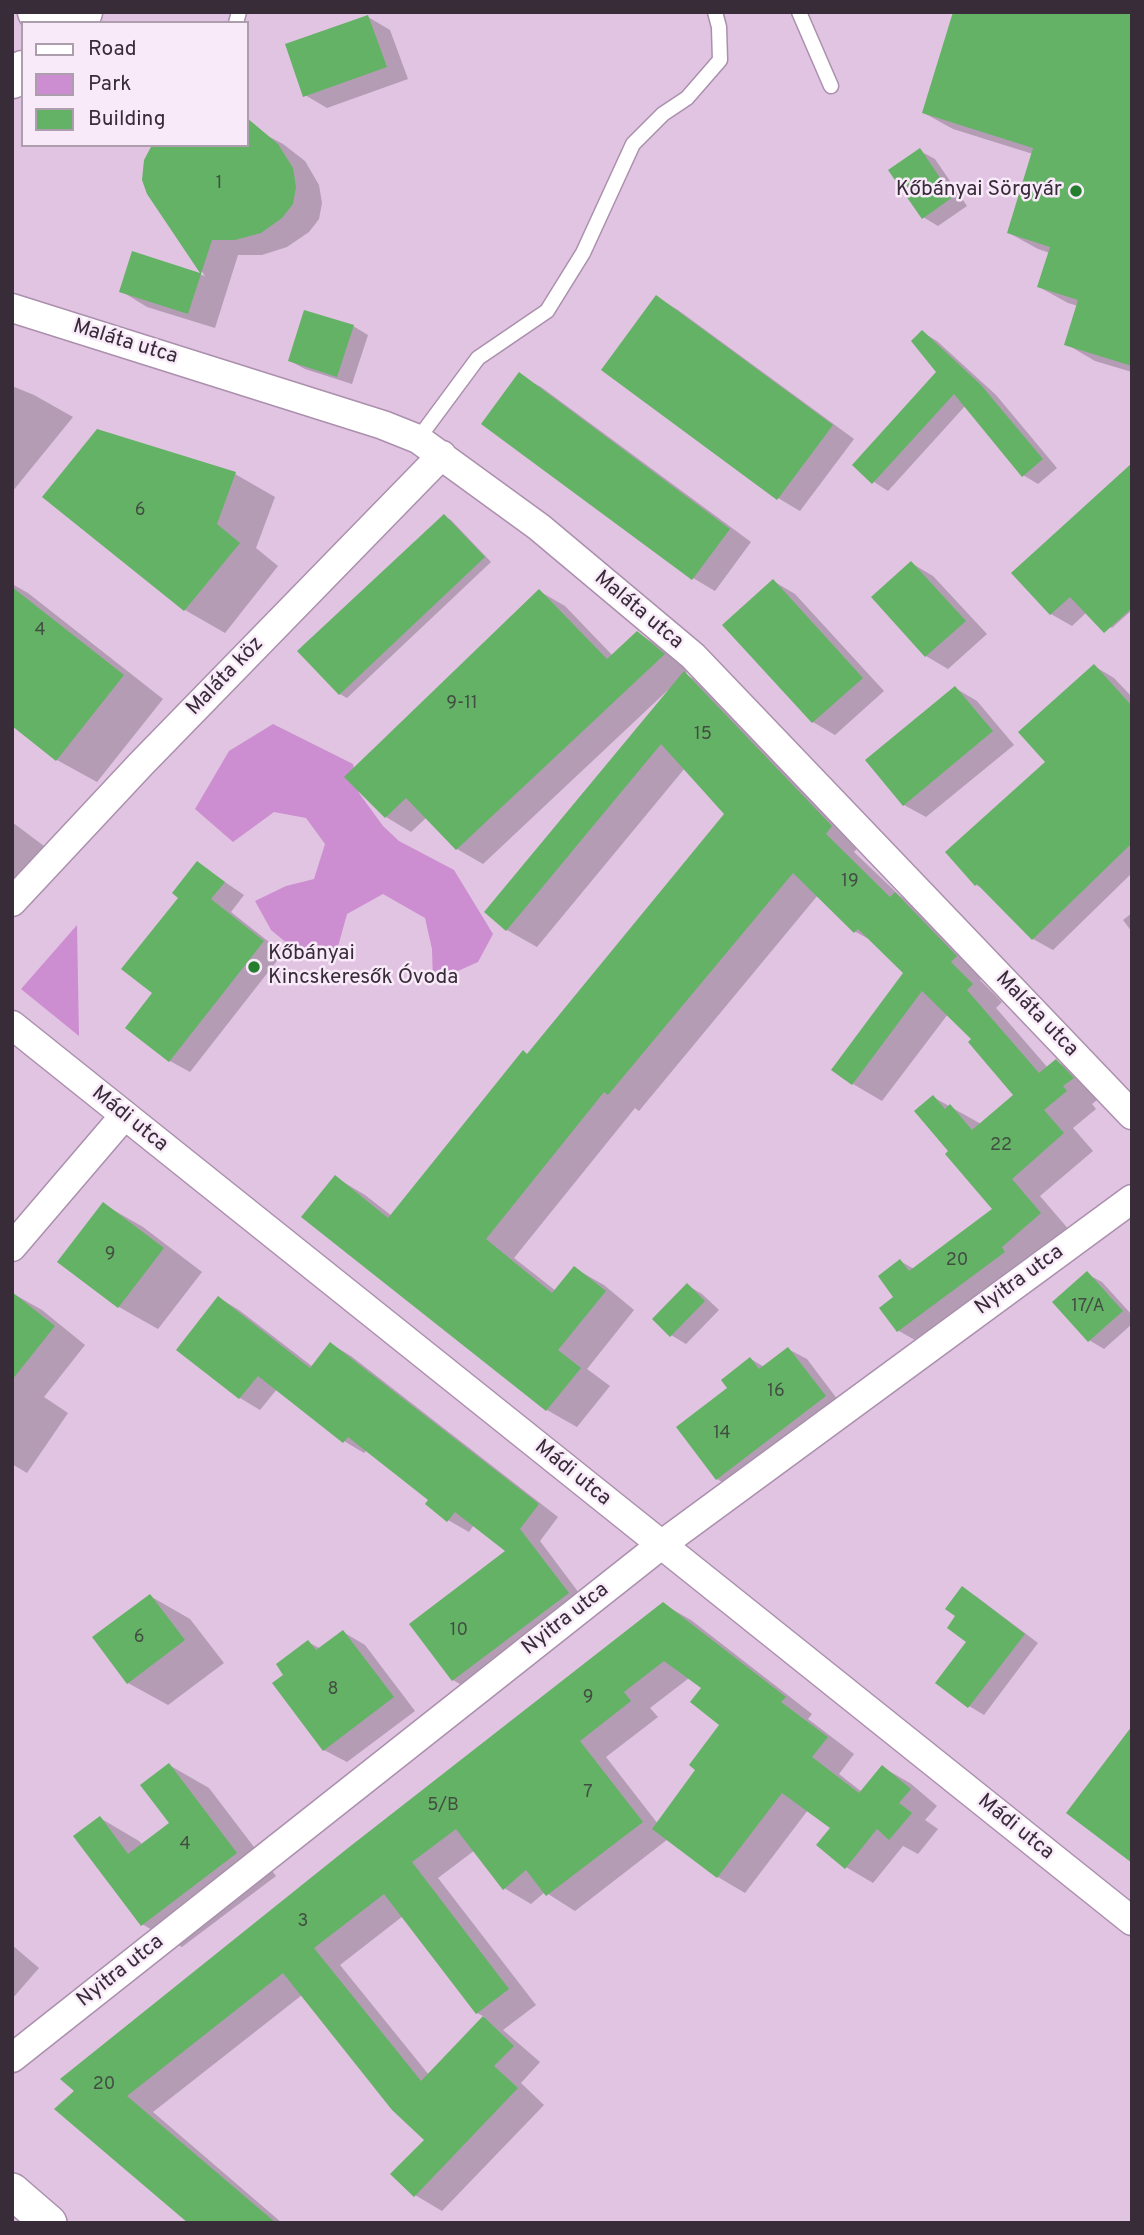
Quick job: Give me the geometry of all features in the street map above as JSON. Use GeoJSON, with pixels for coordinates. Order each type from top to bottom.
{"type":"FeatureCollection","features":[{"type":"Feature","properties":{"kind":"main road"},"geometry":{"type":"LineString","coordinates":[[37,12],[66,16],[83,12]]}},
{"type":"Feature","properties":{"kind":"street","name":"Maláta utca"},"geometry":{"type":"LineString","coordinates":[[12,308],[383,425],[418,439],[442,455],[565,547],[641,615],[692,656],[1132,1115]]}},
{"type":"Feature","properties":{"kind":"street","name":"Maláta köz"},"geometry":{"type":"LineString","coordinates":[[12,902],[141,764],[442,455]]}},
{"type":"Feature","properties":{"kind":"street","name":"Mádi utca"},"geometry":{"type":"LineString","coordinates":[[12,1025],[1132,1921]]}},
{"type":"Feature","properties":{"kind":"street"},"geometry":{"type":"LineString","coordinates":[[12,1248],[124,1116]]}},
{"type":"Feature","properties":{"kind":"street","name":"Nyitra utca"},"geometry":{"type":"LineString","coordinates":[[12,2057],[661,1545],[1132,1199]]}},
{"type":"Feature","properties":{"kind":"street"},"geometry":{"type":"LineString","coordinates":[[12,2190],[49,2223]]}},
{"type":"Feature","properties":{"kind":"lane"},"geometry":{"type":"LineString","coordinates":[[418,439],[478,358],[547,311],[583,253],[633,144],[663,114],[687,98],[720,60],[719,27],[715,12]]}},
{"type":"Feature","properties":{"kind":"lane"},"geometry":{"type":"LineString","coordinates":[[799,12],[831,86]]}},
{"type":"Feature","properties":{"kind":"green space"},"geometry":{"type":"Polygon","coordinates":[[[273,724],[353,764],[359,793],[383,826],[399,841],[454,870],[493,934],[478,962],[433,982],[432,949],[425,918],[383,894],[347,914],[337,950],[306,959],[271,930],[255,901],[286,886],[314,879],[325,844],[306,818],[274,812],[233,842],[195,809],[229,751],[273,724]]]}},
{"type":"Feature","properties":{"kind":"green space"},"geometry":{"type":"Polygon","coordinates":[[[77,925],[79,1036],[21,989],[77,925]]]}},
{"type":"Feature","properties":{"kind":"building","name":"Kőbányai Sörgyár"},"geometry":{"type":"Polygon","coordinates":[[[953,12],[1132,12],[1132,366],[1064,345],[1078,300],[1037,287],[1050,247],[1007,233],[1033,148],[922,113],[953,12]]]}},
{"type":"Feature","properties":{"kind":"building"},"geometry":{"type":"Polygon","coordinates":[[[368,15],[387,67],[303,97],[285,44],[368,15]]]}},
{"type":"Feature","properties":{"kind":"building"},"geometry":{"type":"Polygon","coordinates":[[[248,119],[278,144],[293,168],[296,187],[293,204],[282,218],[261,233],[235,240],[212,240],[188,314],[119,292],[132,251],[200,273],[147,194],[142,180],[144,160],[151,147],[248,147],[248,119]]]}},
{"type":"Feature","properties":{"kind":"building"},"geometry":{"type":"Polygon","coordinates":[[[920,148],[953,197],[922,219],[888,170],[920,148]]]}},
{"type":"Feature","properties":{"kind":"building"},"geometry":{"type":"Polygon","coordinates":[[[656,295],[833,425],[777,500],[601,370],[656,295]]]}},
{"type":"Feature","properties":{"kind":"building"},"geometry":{"type":"Polygon","coordinates":[[[304,310],[354,325],[337,377],[288,361],[304,310]]]}},
{"type":"Feature","properties":{"kind":"building"},"geometry":{"type":"Polygon","coordinates":[[[922,330],[981,385],[1043,459],[1022,477],[954,394],[872,484],[852,465],[936,372],[911,341],[922,330]]]}},
{"type":"Feature","properties":{"kind":"building"},"geometry":{"type":"Polygon","coordinates":[[[519,372],[730,529],[692,580],[481,424],[519,372]]]}},
{"type":"Feature","properties":{"kind":"building"},"geometry":{"type":"Polygon","coordinates":[[[97,429],[236,472],[217,524],[240,543],[184,611],[42,497],[97,429]]]}},
{"type":"Feature","properties":{"kind":"building"},"geometry":{"type":"Polygon","coordinates":[[[1132,463],[1132,608],[1104,633],[1070,597],[1050,615],[1011,573],[1132,463]]]}},
{"type":"Feature","properties":{"kind":"building"},"geometry":{"type":"Polygon","coordinates":[[[444,514],[485,557],[339,695],[297,651],[444,514]]]}},
{"type":"Feature","properties":{"kind":"building"},"geometry":{"type":"Polygon","coordinates":[[[911,561],[966,621],[925,657],[871,597],[911,561]]]}},
{"type":"Feature","properties":{"kind":"building"},"geometry":{"type":"Polygon","coordinates":[[[773,579],[863,678],[812,723],[722,625],[773,579]]]}},
{"type":"Feature","properties":{"kind":"building"},"geometry":{"type":"Polygon","coordinates":[[[12,587],[124,675],[56,761],[12,726],[12,587]]]}},
{"type":"Feature","properties":{"kind":"building"},"geometry":{"type":"Polygon","coordinates":[[[539,589],[607,659],[637,631],[665,654],[456,850],[406,798],[385,818],[344,777],[539,589]]]}},
{"type":"Feature","properties":{"kind":"building"},"geometry":{"type":"Polygon","coordinates":[[[1094,664],[1132,706],[1132,843],[1032,940],[977,884],[975,886],[945,852],[1045,762],[1018,732],[1094,664]]]}},
{"type":"Feature","properties":{"kind":"building"},"geometry":{"type":"Polygon","coordinates":[[[684,671],[832,826],[826,834],[890,897],[895,892],[957,956],[951,962],[973,984],[967,990],[1039,1073],[1056,1059],[1074,1078],[1063,1086],[1067,1091],[1044,1110],[1064,1133],[1012,1179],[1041,1213],[1002,1247],[1005,1252],[897,1332],[879,1308],[893,1297],[878,1276],[900,1259],[909,1271],[992,1209],[945,1154],[948,1151],[914,1111],[933,1095],[945,1109],[950,1104],[972,1130],[1013,1095],[968,1042],[971,1039],[922,991],[852,1085],[831,1070],[903,973],[858,929],[854,933],[793,873],[608,1095],[604,1092],[486,1239],[552,1293],[574,1266],[606,1291],[558,1350],[581,1368],[546,1411],[301,1217],[335,1175],[388,1218],[523,1050],[527,1054],[724,814],[661,744],[506,931],[484,912],[684,671]]]}},
{"type":"Feature","properties":{"kind":"building"},"geometry":{"type":"Polygon","coordinates":[[[955,686],[993,731],[903,806],[865,760],[955,686]]]}},
{"type":"Feature","properties":{"kind":"building"},"geometry":{"type":"Polygon","coordinates":[[[197,861],[225,882],[211,899],[264,941],[169,1062],[125,1028],[152,993],[121,969],[178,898],[172,893],[197,861]]]}},
{"type":"Feature","properties":{"kind":"building"},"geometry":{"type":"Polygon","coordinates":[[[103,1202],[164,1248],[118,1308],[57,1262],[103,1202]]]}},
{"type":"Feature","properties":{"kind":"building"},"geometry":{"type":"Polygon","coordinates":[[[1087,1271],[1123,1311],[1088,1342],[1052,1302],[1087,1271]]]}},
{"type":"Feature","properties":{"kind":"building"},"geometry":{"type":"Polygon","coordinates":[[[687,1283],[705,1301],[670,1337],[652,1319],[687,1283]]]}},
{"type":"Feature","properties":{"kind":"building"},"geometry":{"type":"Polygon","coordinates":[[[12,1292],[55,1326],[12,1380],[12,1292]]]}},
{"type":"Feature","properties":{"kind":"building"},"geometry":{"type":"Polygon","coordinates":[[[218,1296],[310,1368],[330,1342],[539,1504],[520,1529],[569,1593],[452,1681],[409,1624],[505,1551],[455,1512],[447,1522],[425,1504],[428,1500],[348,1437],[343,1443],[258,1376],[239,1399],[176,1350],[218,1296]]]}},
{"type":"Feature","properties":{"kind":"building"},"geometry":{"type":"Polygon","coordinates":[[[788,1347],[826,1396],[716,1480],[676,1427],[727,1388],[721,1380],[750,1357],[759,1369],[788,1347]]]}},
{"type":"Feature","properties":{"kind":"building"},"geometry":{"type":"Polygon","coordinates":[[[962,1586],[1025,1634],[968,1708],[935,1683],[966,1642],[947,1628],[955,1616],[945,1609],[962,1586]]]}},
{"type":"Feature","properties":{"kind":"building"},"geometry":{"type":"Polygon","coordinates":[[[150,1594],[185,1640],[127,1684],[92,1637],[150,1594]]]}},
{"type":"Feature","properties":{"kind":"building"},"geometry":{"type":"Polygon","coordinates":[[[663,1602],[786,1697],[781,1702],[828,1737],[812,1757],[859,1793],[882,1765],[911,1789],[899,1803],[912,1813],[889,1840],[877,1829],[845,1869],[816,1845],[830,1828],[782,1793],[717,1878],[652,1829],[695,1770],[689,1765],[719,1725],[690,1702],[701,1688],[664,1661],[624,1692],[631,1701],[580,1741],[643,1822],[546,1896],[526,1870],[503,1890],[456,1829],[412,1862],[509,1989],[476,2014],[384,1894],[314,1948],[421,2081],[483,2016],[514,2046],[494,2066],[518,2088],[414,2197],[390,2174],[424,2140],[392,2110],[283,1973],[127,2096],[276,2223],[188,2223],[54,2109],[74,2091],[60,2079],[348,1848],[663,1602]]]}},
{"type":"Feature","properties":{"kind":"building"},"geometry":{"type":"Polygon","coordinates":[[[343,1630],[394,1697],[323,1751],[272,1683],[283,1675],[276,1664],[308,1640],[316,1650],[343,1630]]]}},
{"type":"Feature","properties":{"kind":"building"},"geometry":{"type":"Polygon","coordinates":[[[1132,1726],[1132,1863],[1066,1813],[1132,1726]]]}},
{"type":"Feature","properties":{"kind":"building"},"geometry":{"type":"Polygon","coordinates":[[[169,1763],[237,1853],[141,1926],[73,1836],[100,1816],[128,1854],[169,1823],[140,1785],[169,1763]]]}},
{"type":"Feature","properties":{"kind":"place","name":"Kőbányai Sörgyár"},"geometry":{"type":"Point","coordinates":[1076,191]}},
{"type":"Feature","properties":{"kind":"place","name":"Kőbányai Kincskeresők Óvoda"},"geometry":{"type":"Point","coordinates":[254,967]}}]}
